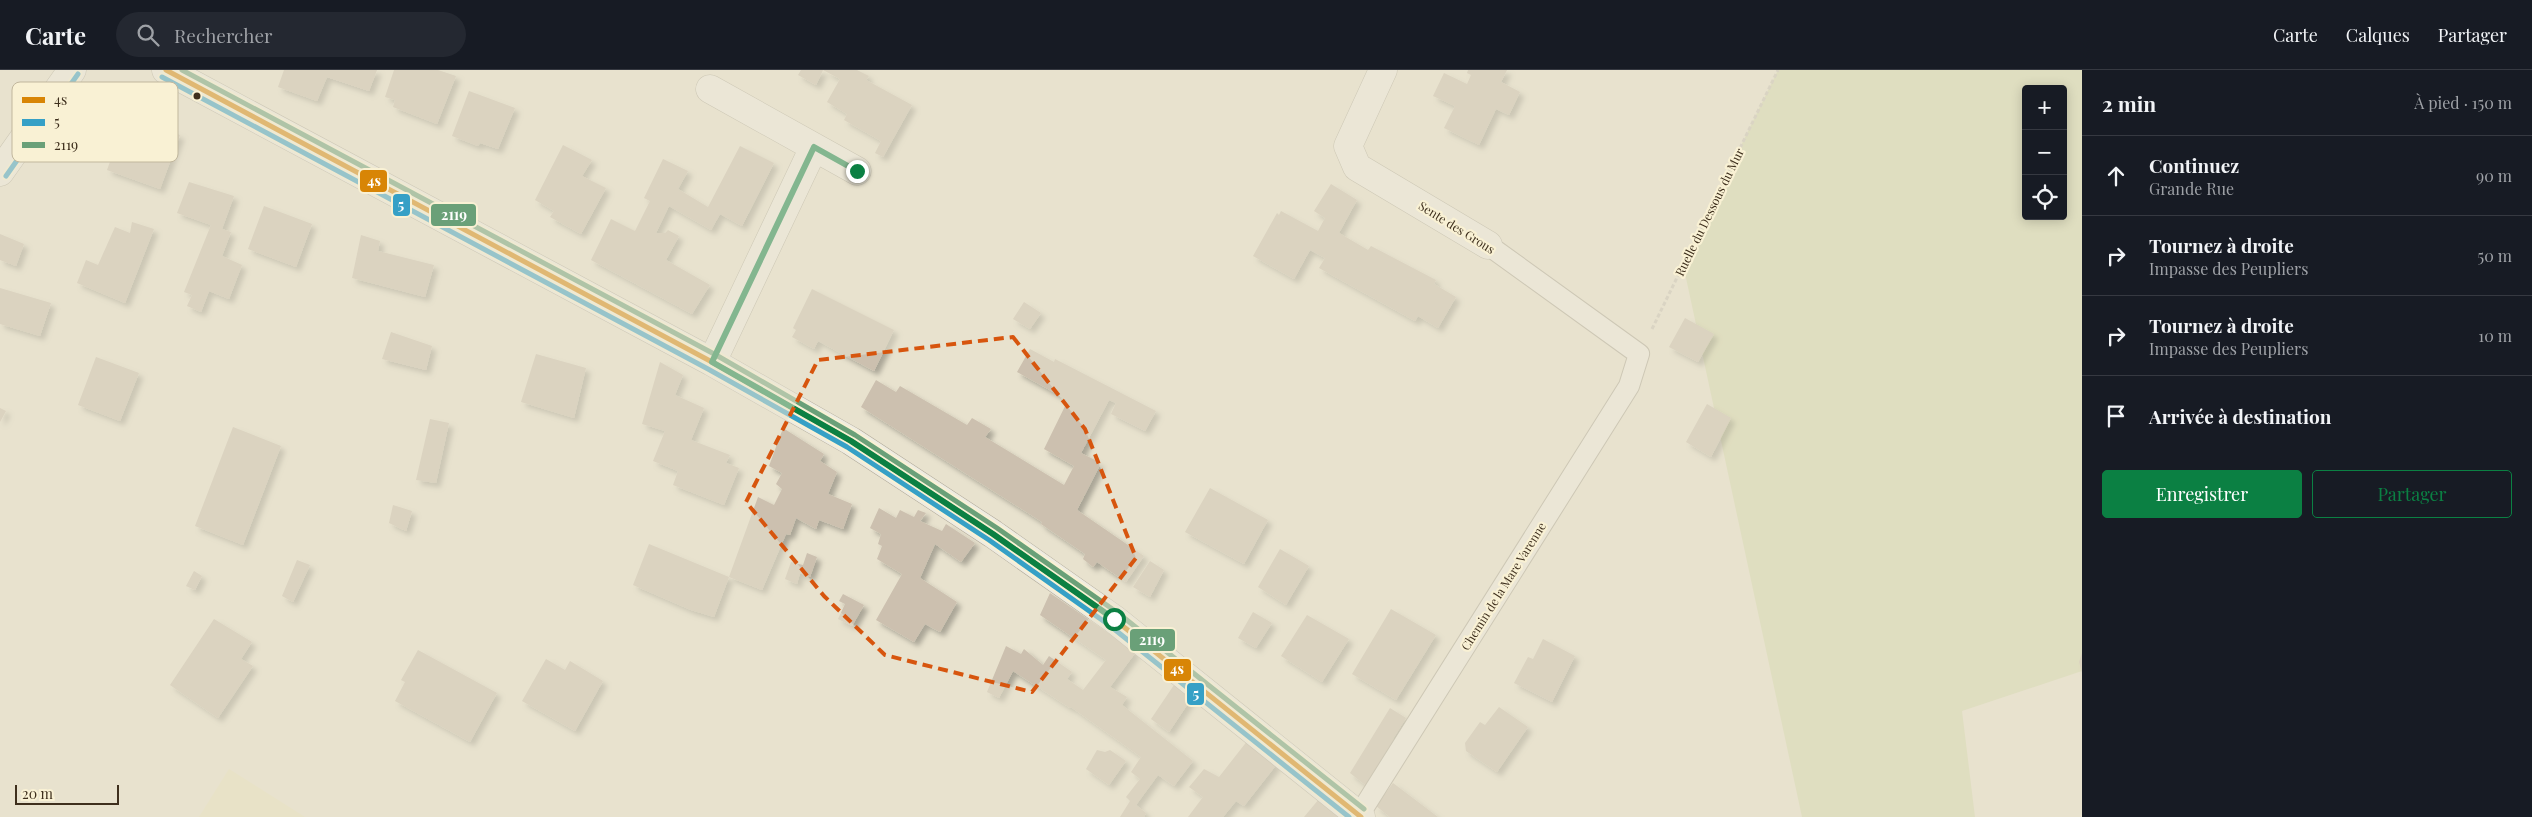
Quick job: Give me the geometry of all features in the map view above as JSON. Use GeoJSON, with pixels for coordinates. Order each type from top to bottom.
{"type":"FeatureCollection","features":[{"type":"Feature","properties":{"kind":"street"},"geometry":{"type":"LineString","coordinates":[[64,82],[72,70]]}},
{"type":"Feature","properties":{"kind":"street"},"geometry":{"type":"LineString","coordinates":[[166,70],[712,362],[851,441],[993,534],[1114,619],[1359,816]]}},
{"type":"Feature","properties":{"kind":"street","name":"Sente des Grous"},"geometry":{"type":"LineString","coordinates":[[1383,70],[1348,146],[1357,167],[1488,245]]}},
{"type":"Feature","properties":{"kind":"street"},"geometry":{"type":"LineString","coordinates":[[710,89],[857,171]]}},
{"type":"Feature","properties":{"kind":"street"},"geometry":{"type":"LineString","coordinates":[[712,362],[814,147]]}},
{"type":"Feature","properties":{"kind":"street"},"geometry":{"type":"LineString","coordinates":[[0,172],[12,155]]}},
{"type":"Feature","properties":{"kind":"lane","name":"Sente des Grous"},"geometry":{"type":"LineString","coordinates":[[1488,245],[1639,354]]}},
{"type":"Feature","properties":{"kind":"lane","name":"Chemin de la Mare Varenne"},"geometry":{"type":"LineString","coordinates":[[1359,816],[1629,386],[1639,354]]}},
{"type":"Feature","properties":{"kind":"path","name":"Ruelle du Dessous du Mur"},"geometry":{"type":"LineString","coordinates":[[1639,354],[1778,70]]}},
{"type":"Feature","properties":{"kind":"highlighted area"},"geometry":{"type":"Polygon","coordinates":[[[1013,337],[1085,429],[1136,558],[1032,692],[885,655],[824,596],[746,502],[818,360],[1013,337]]]}},
{"type":"Feature","properties":{"kind":"shaded area"},"geometry":{"type":"Polygon","coordinates":[[[229,769],[305,817],[199,817],[229,769]]]}},
{"type":"Feature","properties":{"kind":"green space"},"geometry":{"type":"Polygon","coordinates":[[[1778,70],[2082,70],[2082,671],[1962,711],[1975,817],[1802,817],[1683,264],[1778,70]]]}},
{"type":"Feature","properties":{"kind":"building"},"geometry":{"type":"Polygon","coordinates":[[[284,70],[377,70],[369,91],[327,77],[317,101],[278,87],[284,70]]]}},
{"type":"Feature","properties":{"kind":"building"},"geometry":{"type":"Polygon","coordinates":[[[394,70],[438,70],[456,76],[437,124],[393,107],[395,100],[385,97],[394,70]]]}},
{"type":"Feature","properties":{"kind":"building"},"geometry":{"type":"Polygon","coordinates":[[[801,70],[823,70],[816,85],[798,75],[801,70]]]}},
{"type":"Feature","properties":{"kind":"building"},"geometry":{"type":"Polygon","coordinates":[[[823,70],[857,70],[869,76],[866,80],[912,105],[883,157],[875,153],[881,141],[844,120],[847,114],[827,102],[840,79],[823,70]]]}},
{"type":"Feature","properties":{"kind":"building"},"geometry":{"type":"Polygon","coordinates":[[[1468,70],[1507,70],[1501,82],[1520,92],[1509,115],[1496,109],[1479,145],[1444,128],[1455,106],[1433,96],[1444,73],[1467,84],[1471,75],[1467,73],[1468,70]]]}},
{"type":"Feature","properties":{"kind":"building"},"geometry":{"type":"Polygon","coordinates":[[[469,91],[515,108],[498,149],[480,143],[478,146],[452,136],[469,91]]]}},
{"type":"Feature","properties":{"kind":"building"},"geometry":{"type":"Polygon","coordinates":[[[563,145],[592,160],[582,176],[606,188],[581,234],[550,217],[554,211],[535,200],[563,145]]]}},
{"type":"Feature","properties":{"kind":"building"},"geometry":{"type":"Polygon","coordinates":[[[740,146],[774,163],[742,226],[720,214],[711,230],[669,206],[656,233],[665,233],[668,230],[679,236],[666,260],[710,285],[692,314],[591,260],[611,219],[635,231],[650,201],[644,198],[663,159],[688,171],[678,189],[708,207],[740,146]]]}},
{"type":"Feature","properties":{"kind":"building"},"geometry":{"type":"Polygon","coordinates":[[[110,162],[170,162],[160,189],[107,170],[110,162]]]}},
{"type":"Feature","properties":{"kind":"building"},"geometry":{"type":"Polygon","coordinates":[[[189,182],[234,196],[222,229],[231,232],[222,256],[242,265],[229,299],[209,291],[201,312],[187,306],[192,295],[184,292],[211,225],[177,213],[189,182]]]}},
{"type":"Feature","properties":{"kind":"building"},"geometry":{"type":"Polygon","coordinates":[[[1331,184],[1357,200],[1339,233],[1368,250],[1371,246],[1436,280],[1434,284],[1456,297],[1438,328],[1418,316],[1415,321],[1319,268],[1325,258],[1310,250],[1294,279],[1253,256],[1277,213],[1279,215],[1281,211],[1318,231],[1325,218],[1314,211],[1331,184]]]}},
{"type":"Feature","properties":{"kind":"building"},"geometry":{"type":"Polygon","coordinates":[[[264,206],[312,224],[296,267],[248,249],[264,206]]]}},
{"type":"Feature","properties":{"kind":"building"},"geometry":{"type":"Polygon","coordinates":[[[132,222],[154,229],[125,303],[77,283],[86,260],[98,265],[115,227],[130,233],[132,222]]]}},
{"type":"Feature","properties":{"kind":"building"},"geometry":{"type":"Polygon","coordinates":[[[0,234],[24,244],[16,266],[0,260],[0,234]]]}},
{"type":"Feature","properties":{"kind":"building"},"geometry":{"type":"Polygon","coordinates":[[[361,235],[380,241],[378,251],[434,265],[425,297],[352,278],[361,235]]]}},
{"type":"Feature","properties":{"kind":"building"},"geometry":{"type":"Polygon","coordinates":[[[0,288],[51,303],[40,336],[0,324],[0,288]]]}},
{"type":"Feature","properties":{"kind":"building"},"geometry":{"type":"Polygon","coordinates":[[[812,289],[894,330],[874,371],[818,341],[814,349],[792,337],[796,330],[793,328],[812,289]]]}},
{"type":"Feature","properties":{"kind":"building"},"geometry":{"type":"Polygon","coordinates":[[[1024,302],[1041,313],[1030,329],[1013,319],[1024,302]]]}},
{"type":"Feature","properties":{"kind":"building"},"geometry":{"type":"Polygon","coordinates":[[[1685,318],[1714,334],[1698,362],[1669,347],[1685,318]]]}},
{"type":"Feature","properties":{"kind":"building"},"geometry":{"type":"Polygon","coordinates":[[[391,332],[432,346],[426,370],[382,359],[391,332]]]}},
{"type":"Feature","properties":{"kind":"building"},"geometry":{"type":"Polygon","coordinates":[[[1030,349],[1054,362],[1055,359],[1156,411],[1145,431],[1111,414],[1116,403],[1109,400],[1081,453],[1101,463],[1077,510],[1144,556],[1126,582],[1097,562],[1093,567],[1083,559],[1085,554],[1041,524],[1042,522],[861,407],[876,380],[896,392],[900,386],[967,425],[972,418],[991,429],[985,437],[1064,485],[1074,466],[1044,449],[1068,400],[1017,372],[1030,349]]]}},
{"type":"Feature","properties":{"kind":"building"},"geometry":{"type":"Polygon","coordinates":[[[536,354],[586,368],[574,418],[521,402],[536,354]]]}},
{"type":"Feature","properties":{"kind":"building"},"geometry":{"type":"Polygon","coordinates":[[[96,357],[139,373],[120,421],[78,405],[96,357]]]}},
{"type":"Feature","properties":{"kind":"building"},"geometry":{"type":"Polygon","coordinates":[[[660,362],[683,375],[675,395],[704,408],[691,440],[730,455],[726,463],[739,468],[724,505],[673,485],[678,471],[653,461],[665,431],[642,424],[660,362]]]}},
{"type":"Feature","properties":{"kind":"building"},"geometry":{"type":"Polygon","coordinates":[[[1707,404],[1731,418],[1711,457],[1686,442],[1707,404]]]}},
{"type":"Feature","properties":{"kind":"building"},"geometry":{"type":"Polygon","coordinates":[[[0,408],[6,411],[0,422],[0,408]]]}},
{"type":"Feature","properties":{"kind":"building"},"geometry":{"type":"Polygon","coordinates":[[[430,419],[449,423],[436,483],[416,480],[430,419]]]}},
{"type":"Feature","properties":{"kind":"building"},"geometry":{"type":"Polygon","coordinates":[[[233,427],[281,446],[243,545],[195,526],[233,427]]]}},
{"type":"Feature","properties":{"kind":"building"},"geometry":{"type":"Polygon","coordinates":[[[783,428],[824,454],[820,461],[837,472],[828,494],[852,504],[843,529],[819,520],[816,529],[796,518],[790,535],[786,534],[762,590],[729,577],[758,497],[774,505],[782,489],[776,484],[782,473],[769,466],[783,428]]]}},
{"type":"Feature","properties":{"kind":"building"},"geometry":{"type":"Polygon","coordinates":[[[1210,488],[1268,520],[1244,564],[1185,532],[1210,488]]]}},
{"type":"Feature","properties":{"kind":"building"},"geometry":{"type":"Polygon","coordinates":[[[393,505],[412,511],[406,531],[389,523],[393,505]]]}},
{"type":"Feature","properties":{"kind":"building"},"geometry":{"type":"Polygon","coordinates":[[[879,508],[896,518],[900,510],[914,517],[918,510],[926,513],[920,521],[942,531],[946,524],[975,543],[961,562],[935,544],[920,578],[957,602],[940,632],[925,624],[914,642],[876,620],[902,574],[877,559],[882,546],[878,544],[881,534],[870,528],[879,508]]]}},
{"type":"Feature","properties":{"kind":"building"},"geometry":{"type":"Polygon","coordinates":[[[649,544],[729,577],[714,617],[691,610],[633,585],[649,544]]]}},
{"type":"Feature","properties":{"kind":"building"},"geometry":{"type":"Polygon","coordinates":[[[1280,549],[1309,566],[1286,605],[1258,587],[1280,549]]]}},
{"type":"Feature","properties":{"kind":"building"},"geometry":{"type":"Polygon","coordinates":[[[807,553],[817,557],[810,577],[800,573],[797,584],[785,579],[791,562],[803,565],[807,553]]]}},
{"type":"Feature","properties":{"kind":"building"},"geometry":{"type":"Polygon","coordinates":[[[297,560],[310,565],[293,602],[282,596],[297,560]]]}},
{"type":"Feature","properties":{"kind":"building"},"geometry":{"type":"Polygon","coordinates":[[[1150,561],[1164,570],[1150,597],[1133,587],[1150,561]]]}},
{"type":"Feature","properties":{"kind":"building"},"geometry":{"type":"Polygon","coordinates":[[[194,571],[202,576],[195,590],[186,586],[194,571]]]}},
{"type":"Feature","properties":{"kind":"building"},"geometry":{"type":"Polygon","coordinates":[[[1050,593],[1136,652],[1110,687],[1127,697],[1122,705],[1193,761],[1174,786],[1158,775],[1136,805],[1146,813],[1144,817],[1120,817],[1130,801],[1126,797],[1140,779],[1131,772],[1141,757],[1071,707],[1013,671],[999,698],[987,692],[1006,646],[1021,654],[1024,649],[1043,665],[1049,656],[1072,672],[1067,679],[1083,690],[1106,660],[1040,615],[1050,593]]]}},
{"type":"Feature","properties":{"kind":"building"},"geometry":{"type":"Polygon","coordinates":[[[843,594],[864,605],[852,626],[838,619],[845,604],[839,601],[843,594]]]}},
{"type":"Feature","properties":{"kind":"building"},"geometry":{"type":"Polygon","coordinates":[[[1391,609],[1436,635],[1396,700],[1352,674],[1391,609]]]}},
{"type":"Feature","properties":{"kind":"building"},"geometry":{"type":"Polygon","coordinates":[[[1253,612],[1272,623],[1256,648],[1238,638],[1253,612]]]}},
{"type":"Feature","properties":{"kind":"building"},"geometry":{"type":"Polygon","coordinates":[[[1307,615],[1349,639],[1322,682],[1281,656],[1307,615]]]}},
{"type":"Feature","properties":{"kind":"building"},"geometry":{"type":"Polygon","coordinates":[[[214,619],[252,642],[241,659],[253,666],[218,718],[170,685],[214,619]]]}},
{"type":"Feature","properties":{"kind":"building"},"geometry":{"type":"Polygon","coordinates":[[[1543,639],[1575,656],[1552,702],[1514,683],[1528,657],[1533,659],[1543,639]]]}},
{"type":"Feature","properties":{"kind":"building"},"geometry":{"type":"Polygon","coordinates":[[[418,650],[497,693],[470,742],[395,701],[405,682],[401,680],[418,650]]]}},
{"type":"Feature","properties":{"kind":"building"},"geometry":{"type":"Polygon","coordinates":[[[2082,653],[2082,673],[2079,662],[2082,653]]]}},
{"type":"Feature","properties":{"kind":"building"},"geometry":{"type":"Polygon","coordinates":[[[546,659],[565,670],[570,661],[603,681],[575,731],[522,701],[546,659]]]}},
{"type":"Feature","properties":{"kind":"building"},"geometry":{"type":"Polygon","coordinates":[[[1176,682],[1193,696],[1169,732],[1151,719],[1176,682]]]}},
{"type":"Feature","properties":{"kind":"building"},"geometry":{"type":"Polygon","coordinates":[[[1499,707],[1528,727],[1497,772],[1466,751],[1465,743],[1480,722],[1485,725],[1499,707]]]}},
{"type":"Feature","properties":{"kind":"building"},"geometry":{"type":"Polygon","coordinates":[[[1390,708],[1406,718],[1393,739],[1402,745],[1373,791],[1350,773],[1390,708]]]}},
{"type":"Feature","properties":{"kind":"building"},"geometry":{"type":"Polygon","coordinates":[[[1248,740],[1277,764],[1244,806],[1236,801],[1223,817],[1188,817],[1203,797],[1189,787],[1204,769],[1219,777],[1248,740]]]}},
{"type":"Feature","properties":{"kind":"building"},"geometry":{"type":"Polygon","coordinates":[[[1097,750],[1105,752],[1110,750],[1126,761],[1109,785],[1086,769],[1097,750]]]}},
{"type":"Feature","properties":{"kind":"building"},"geometry":{"type":"Polygon","coordinates":[[[1393,783],[1438,817],[1390,817],[1376,806],[1393,783]]]}},
{"type":"Feature","properties":{"kind":"building"},"geometry":{"type":"Polygon","coordinates":[[[1319,799],[1340,817],[1304,817],[1319,799]]]}},
{"type":"Feature","properties":{"kind":"transit line","name":"4s"},"geometry":{"type":"LineString","coordinates":[[166,70],[712,362],[851,441],[993,534],[1114,619],[1361,817]]}},
{"type":"Feature","properties":{"kind":"transit line","name":"2119"},"geometry":{"type":"LineString","coordinates":[[182,70],[716,355],[855,435],[997,528],[1118,613],[1364,809]]}},
{"type":"Feature","properties":{"kind":"transit line","name":"5"},"geometry":{"type":"LineString","coordinates":[[72,82],[78,74]]}},
{"type":"Feature","properties":{"kind":"transit line","name":"5"},"geometry":{"type":"LineString","coordinates":[[162,77],[171,82]]}},
{"type":"Feature","properties":{"kind":"transit line","name":"5"},"geometry":{"type":"LineString","coordinates":[[178,86],[708,369],[847,447],[989,540],[1109,625],[1349,817]]}},
{"type":"Feature","properties":{"kind":"transit line","name":"5"},"geometry":{"type":"LineString","coordinates":[[6,176],[16,162]]}},
{"type":"Feature","properties":{"kind":"route"},"geometry":{"type":"LineString","coordinates":[[857,171],[814,147],[712,362],[851,441],[993,534],[1114,619]]}}]}
